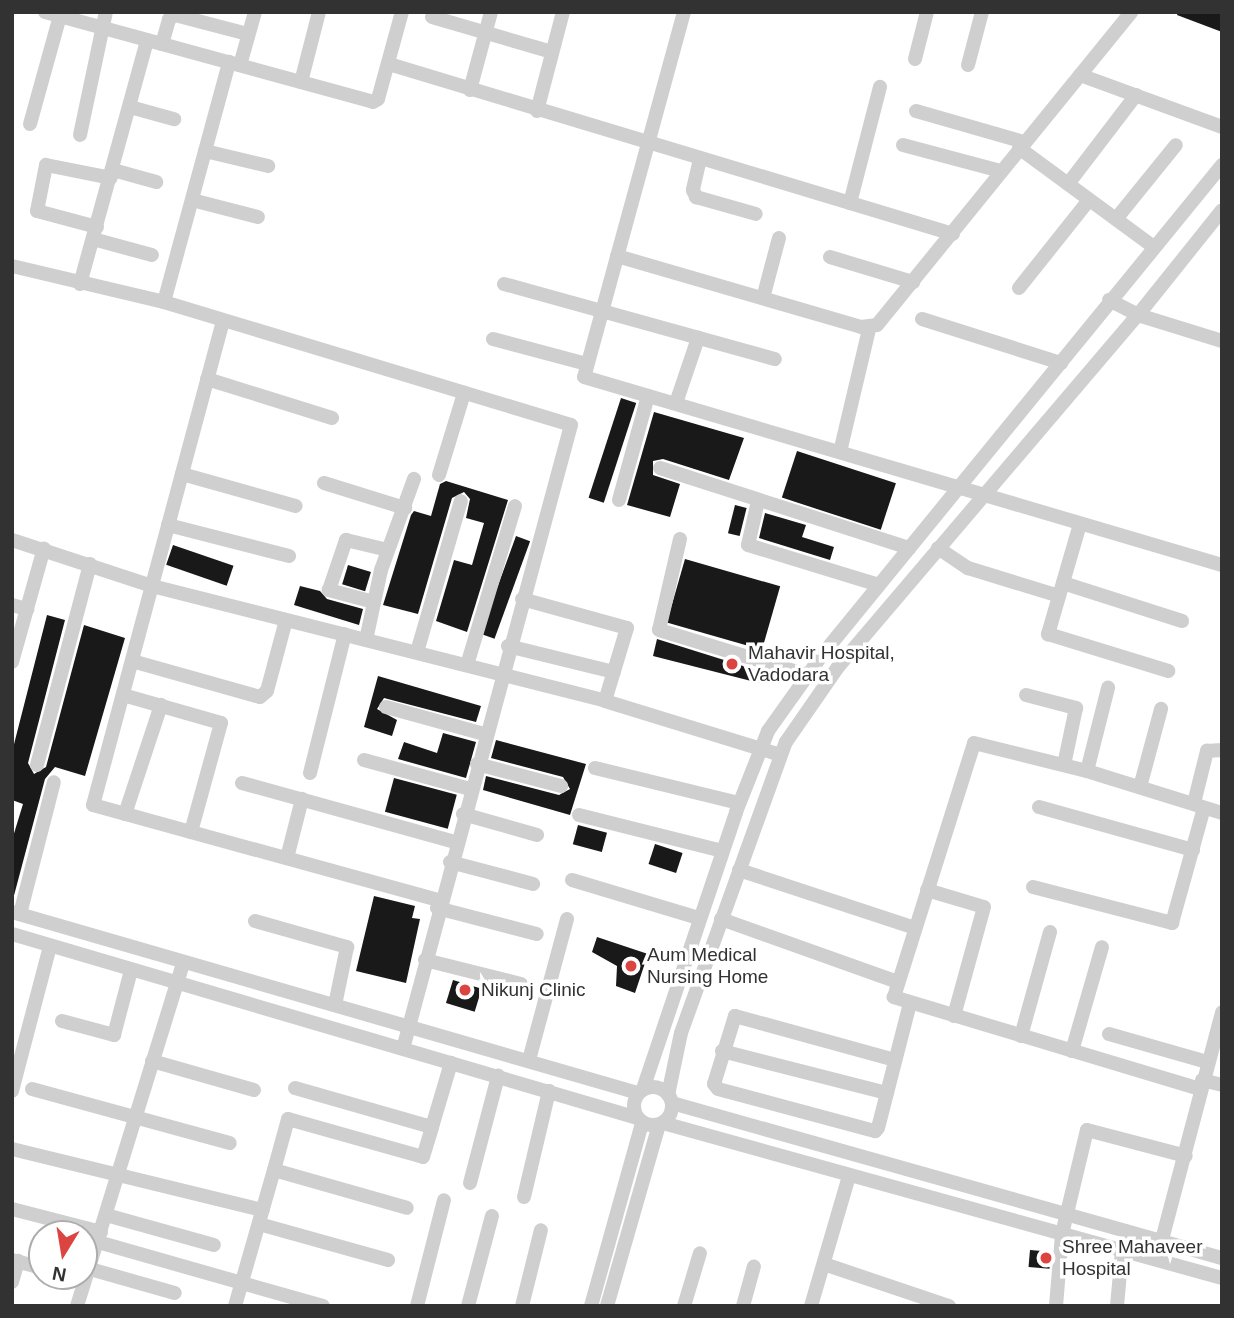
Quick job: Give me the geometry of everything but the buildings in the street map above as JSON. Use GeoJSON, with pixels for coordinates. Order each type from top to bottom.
{"type":"FeatureCollection","features":[{"type":"Feature","properties":{"kind":"street"},"geometry":{"type":"LineString","coordinates":[[80,135],[106,12]]}},
{"type":"Feature","properties":{"kind":"street"},"geometry":{"type":"LineString","coordinates":[[164,302],[205,151],[255,12]]}},
{"type":"Feature","properties":{"kind":"street"},"geometry":{"type":"LineString","coordinates":[[301,82],[319,12]]}},
{"type":"Feature","properties":{"kind":"street"},"geometry":{"type":"LineString","coordinates":[[30,124],[54,14],[373,103],[388,64],[402,12]]}},
{"type":"Feature","properties":{"kind":"street"},"geometry":{"type":"LineString","coordinates":[[470,90],[491,12]]}},
{"type":"Feature","properties":{"kind":"street"},"geometry":{"type":"LineString","coordinates":[[684,12],[584,377],[1222,565]]}},
{"type":"Feature","properties":{"kind":"street"},"geometry":{"type":"LineString","coordinates":[[915,59],[927,12]]}},
{"type":"Feature","properties":{"kind":"street"},"geometry":{"type":"LineString","coordinates":[[968,65],[982,12]]}},
{"type":"Feature","properties":{"kind":"street"},"geometry":{"type":"LineString","coordinates":[[840,452],[869,328],[913,282],[953,234],[1021,145],[1131,12]]}},
{"type":"Feature","properties":{"kind":"street"},"geometry":{"type":"LineString","coordinates":[[537,111],[560,13]]}},
{"type":"Feature","properties":{"kind":"street"},"geometry":{"type":"LineString","coordinates":[[162,44],[169,19],[175,15],[248,34]]}},
{"type":"Feature","properties":{"kind":"street"},"geometry":{"type":"LineString","coordinates":[[432,17],[552,52]]}},
{"type":"Feature","properties":{"kind":"street"},"geometry":{"type":"LineString","coordinates":[[80,284],[147,40]]}},
{"type":"Feature","properties":{"kind":"street"},"geometry":{"type":"LineString","coordinates":[[388,64],[953,234]]}},
{"type":"Feature","properties":{"kind":"street"},"geometry":{"type":"LineString","coordinates":[[1080,75],[1222,127]]}},
{"type":"Feature","properties":{"kind":"street"},"geometry":{"type":"LineString","coordinates":[[850,203],[880,87]]}},
{"type":"Feature","properties":{"kind":"street"},"geometry":{"type":"LineString","coordinates":[[1068,184],[1136,95]]}},
{"type":"Feature","properties":{"kind":"street"},"geometry":{"type":"LineString","coordinates":[[130,107],[174,119]]}},
{"type":"Feature","properties":{"kind":"street"},"geometry":{"type":"LineString","coordinates":[[916,111],[1021,145],[1068,184],[1154,247]]}},
{"type":"Feature","properties":{"kind":"street"},"geometry":{"type":"LineString","coordinates":[[903,145],[1001,171]]}},
{"type":"Feature","properties":{"kind":"street"},"geometry":{"type":"LineString","coordinates":[[1116,219],[1176,145]]}},
{"type":"Feature","properties":{"kind":"street"},"geometry":{"type":"LineString","coordinates":[[205,151],[268,166]]}},
{"type":"Feature","properties":{"kind":"street"},"geometry":{"type":"LineString","coordinates":[[700,159],[693,190],[696,197],[755,214]]}},
{"type":"Feature","properties":{"kind":"street"},"geometry":{"type":"LineString","coordinates":[[152,255],[37,211],[46,165],[156,181]]}},
{"type":"Feature","properties":{"kind":"street"},"geometry":{"type":"LineString","coordinates":[[591,1306],[640,1121],[633,1106],[759,749],[807,675],[961,488],[1109,300],[1222,165]]}},
{"type":"Feature","properties":{"kind":"street"},"geometry":{"type":"LineString","coordinates":[[192,200],[258,217]]}},
{"type":"Feature","properties":{"kind":"street"},"geometry":{"type":"LineString","coordinates":[[1019,288],[1089,200]]}},
{"type":"Feature","properties":{"kind":"street"},"geometry":{"type":"LineString","coordinates":[[607,1306],[670,1099],[681,1034],[780,755],[838,667],[1138,316],[1222,210]]}},
{"type":"Feature","properties":{"kind":"street"},"geometry":{"type":"LineString","coordinates":[[763,298],[779,238]]}},
{"type":"Feature","properties":{"kind":"street"},"geometry":{"type":"LineString","coordinates":[[617,256],[869,328]]}},
{"type":"Feature","properties":{"kind":"street"},"geometry":{"type":"LineString","coordinates":[[830,257],[913,282]]}},
{"type":"Feature","properties":{"kind":"street"},"geometry":{"type":"LineString","coordinates":[[13,270],[164,302],[571,425],[438,904],[403,1049]]}},
{"type":"Feature","properties":{"kind":"street"},"geometry":{"type":"LineString","coordinates":[[504,284],[775,359]]}},
{"type":"Feature","properties":{"kind":"street"},"geometry":{"type":"LineString","coordinates":[[1109,300],[1138,316],[1222,341]]}},
{"type":"Feature","properties":{"kind":"street"},"geometry":{"type":"LineString","coordinates":[[922,319],[1061,363]]}},
{"type":"Feature","properties":{"kind":"street"},"geometry":{"type":"LineString","coordinates":[[223,321],[93,805],[287,858],[537,934]]}},
{"type":"Feature","properties":{"kind":"street"},"geometry":{"type":"LineString","coordinates":[[676,403],[698,338]]}},
{"type":"Feature","properties":{"kind":"street"},"geometry":{"type":"LineString","coordinates":[[493,340],[587,364]]}},
{"type":"Feature","properties":{"kind":"street"},"geometry":{"type":"LineString","coordinates":[[207,379],[332,418]]}},
{"type":"Feature","properties":{"kind":"street"},"geometry":{"type":"LineString","coordinates":[[439,475],[464,393]]}},
{"type":"Feature","properties":{"kind":"street"},"geometry":{"type":"LineString","coordinates":[[619,500],[648,396]]}},
{"type":"Feature","properties":{"kind":"street"},"geometry":{"type":"LineString","coordinates":[[660,468],[909,548]]}},
{"type":"Feature","properties":{"kind":"street"},"geometry":{"type":"LineString","coordinates":[[182,474],[296,506]]}},
{"type":"Feature","properties":{"kind":"street"},"geometry":{"type":"LineString","coordinates":[[366,640],[388,550],[414,479]]}},
{"type":"Feature","properties":{"kind":"street"},"geometry":{"type":"LineString","coordinates":[[324,483],[405,508]]}},
{"type":"Feature","properties":{"kind":"street"},"geometry":{"type":"LineString","coordinates":[[417,652],[461,501]]}},
{"type":"Feature","properties":{"kind":"street"},"geometry":{"type":"LineString","coordinates":[[758,501],[748,545],[879,585]]}},
{"type":"Feature","properties":{"kind":"street"},"geometry":{"type":"LineString","coordinates":[[467,665],[515,506]]}},
{"type":"Feature","properties":{"kind":"street"},"geometry":{"type":"LineString","coordinates":[[1080,524],[1048,634],[1168,671]]}},
{"type":"Feature","properties":{"kind":"street"},"geometry":{"type":"LineString","coordinates":[[168,525],[289,556]]}},
{"type":"Feature","properties":{"kind":"street"},"geometry":{"type":"LineString","coordinates":[[680,538],[659,630],[807,675]]}},
{"type":"Feature","properties":{"kind":"street"},"geometry":{"type":"LineString","coordinates":[[12,540],[44,548],[152,586],[605,701],[780,755]]}},
{"type":"Feature","properties":{"kind":"street"},"geometry":{"type":"LineString","coordinates":[[374,603],[329,590],[345,540],[388,550]]}},
{"type":"Feature","properties":{"kind":"street"},"geometry":{"type":"LineString","coordinates":[[12,660],[20,607],[44,548]]}},
{"type":"Feature","properties":{"kind":"street"},"geometry":{"type":"LineString","coordinates":[[938,548],[968,568],[1182,621]]}},
{"type":"Feature","properties":{"kind":"street"},"geometry":{"type":"LineString","coordinates":[[37,765],[90,564]]}},
{"type":"Feature","properties":{"kind":"street"},"geometry":{"type":"LineString","coordinates":[[522,599],[627,628],[605,701]]}},
{"type":"Feature","properties":{"kind":"street"},"geometry":{"type":"LineString","coordinates":[[132,661],[260,697],[267,691],[286,620]]}},
{"type":"Feature","properties":{"kind":"street"},"geometry":{"type":"LineString","coordinates":[[310,773],[345,634]]}},
{"type":"Feature","properties":{"kind":"street"},"geometry":{"type":"LineString","coordinates":[[509,646],[614,672]]}},
{"type":"Feature","properties":{"kind":"street"},"geometry":{"type":"LineString","coordinates":[[1087,771],[1108,688]]}},
{"type":"Feature","properties":{"kind":"street"},"geometry":{"type":"LineString","coordinates":[[122,695],[221,723],[191,832]]}},
{"type":"Feature","properties":{"kind":"street"},"geometry":{"type":"LineString","coordinates":[[1027,695],[1076,708],[1065,765]]}},
{"type":"Feature","properties":{"kind":"street"},"geometry":{"type":"LineString","coordinates":[[125,814],[161,705]]}},
{"type":"Feature","properties":{"kind":"street"},"geometry":{"type":"LineString","coordinates":[[386,707],[484,734]]}},
{"type":"Feature","properties":{"kind":"street"},"geometry":{"type":"LineString","coordinates":[[1140,788],[1161,709]]}},
{"type":"Feature","properties":{"kind":"street"},"geometry":{"type":"LineString","coordinates":[[1222,813],[1065,765],[980,743],[970,747],[894,998],[1072,1051],[1201,1084],[1222,1085]]}},
{"type":"Feature","properties":{"kind":"street"},"geometry":{"type":"LineString","coordinates":[[1033,887],[1172,923],[1193,850],[1207,751],[1222,750]]}},
{"type":"Feature","properties":{"kind":"street"},"geometry":{"type":"LineString","coordinates":[[364,760],[470,789]]}},
{"type":"Feature","properties":{"kind":"street"},"geometry":{"type":"LineString","coordinates":[[477,764],[561,786]]}},
{"type":"Feature","properties":{"kind":"street"},"geometry":{"type":"LineString","coordinates":[[595,768],[739,803]]}},
{"type":"Feature","properties":{"kind":"street"},"geometry":{"type":"LineString","coordinates":[[54,782],[16,913],[183,963],[640,1091],[655,1087],[670,1099],[1067,1216],[1222,1258]]}},
{"type":"Feature","properties":{"kind":"street"},"geometry":{"type":"LineString","coordinates":[[242,783],[455,842]]}},
{"type":"Feature","properties":{"kind":"street"},"geometry":{"type":"LineString","coordinates":[[287,858],[302,799]]}},
{"type":"Feature","properties":{"kind":"street"},"geometry":{"type":"LineString","coordinates":[[1039,807],[1193,850]]}},
{"type":"Feature","properties":{"kind":"street"},"geometry":{"type":"LineString","coordinates":[[463,814],[537,835]]}},
{"type":"Feature","properties":{"kind":"street"},"geometry":{"type":"LineString","coordinates":[[579,815],[722,851]]}},
{"type":"Feature","properties":{"kind":"street"},"geometry":{"type":"LineString","coordinates":[[450,862],[533,884]]}},
{"type":"Feature","properties":{"kind":"street"},"geometry":{"type":"LineString","coordinates":[[739,870],[915,928]]}},
{"type":"Feature","properties":{"kind":"street"},"geometry":{"type":"LineString","coordinates":[[572,880],[699,918]]}},
{"type":"Feature","properties":{"kind":"street"},"geometry":{"type":"LineString","coordinates":[[927,890],[984,907],[954,1016]]}},
{"type":"Feature","properties":{"kind":"street"},"geometry":{"type":"LineString","coordinates":[[529,1060],[567,919]]}},
{"type":"Feature","properties":{"kind":"street"},"geometry":{"type":"LineString","coordinates":[[722,919],[898,982]]}},
{"type":"Feature","properties":{"kind":"street"},"geometry":{"type":"LineString","coordinates":[[255,921],[347,947],[335,1004]]}},
{"type":"Feature","properties":{"kind":"street"},"geometry":{"type":"LineString","coordinates":[[1021,1036],[1050,932]]}},
{"type":"Feature","properties":{"kind":"street"},"geometry":{"type":"LineString","coordinates":[[12,934],[131,971],[498,1076],[640,1121],[661,1124],[1222,1278]]}},
{"type":"Feature","properties":{"kind":"street"},"geometry":{"type":"LineString","coordinates":[[12,1091],[50,946]]}},
{"type":"Feature","properties":{"kind":"street"},"geometry":{"type":"LineString","coordinates":[[1072,1051],[1102,947]]}},
{"type":"Feature","properties":{"kind":"street"},"geometry":{"type":"LineString","coordinates":[[425,960],[520,984]]}},
{"type":"Feature","properties":{"kind":"street"},"geometry":{"type":"LineString","coordinates":[[98,1243],[183,963]]}},
{"type":"Feature","properties":{"kind":"street"},"geometry":{"type":"LineString","coordinates":[[62,1021],[114,1035],[131,971]]}},
{"type":"Feature","properties":{"kind":"street"},"geometry":{"type":"LineString","coordinates":[[895,1060],[735,1016],[714,1079],[718,1089],[867,1132],[878,1128],[910,1003]]}},
{"type":"Feature","properties":{"kind":"street"},"geometry":{"type":"LineString","coordinates":[[1156,1262],[1186,1156],[1201,1084],[1221,1018]]}},
{"type":"Feature","properties":{"kind":"street"},"geometry":{"type":"LineString","coordinates":[[1109,1034],[1207,1062]]}},
{"type":"Feature","properties":{"kind":"street"},"geometry":{"type":"LineString","coordinates":[[722,1051],[887,1093]]}},
{"type":"Feature","properties":{"kind":"street"},"geometry":{"type":"LineString","coordinates":[[152,1061],[254,1090]]}},
{"type":"Feature","properties":{"kind":"street"},"geometry":{"type":"LineString","coordinates":[[235,1306],[288,1119],[422,1157],[451,1063]]}},
{"type":"Feature","properties":{"kind":"street"},"geometry":{"type":"LineString","coordinates":[[470,1183],[498,1076]]}},
{"type":"Feature","properties":{"kind":"street"},"geometry":{"type":"LineString","coordinates":[[295,1088],[432,1127]]}},
{"type":"Feature","properties":{"kind":"street"},"geometry":{"type":"LineString","coordinates":[[32,1089],[230,1143]]}},
{"type":"Feature","properties":{"kind":"street"},"geometry":{"type":"LineString","coordinates":[[524,1197],[548,1091]]}},
{"type":"Feature","properties":{"kind":"street"},"geometry":{"type":"LineString","coordinates":[[1056,1306],[1062,1234],[1087,1130],[1186,1156]]}},
{"type":"Feature","properties":{"kind":"street"},"geometry":{"type":"LineString","coordinates":[[12,1149],[261,1217],[388,1261]]}},
{"type":"Feature","properties":{"kind":"street"},"geometry":{"type":"LineString","coordinates":[[274,1170],[407,1208]]}},
{"type":"Feature","properties":{"kind":"street"},"geometry":{"type":"LineString","coordinates":[[811,1306],[849,1176]]}},
{"type":"Feature","properties":{"kind":"street"},"geometry":{"type":"LineString","coordinates":[[417,1306],[444,1200]]}},
{"type":"Feature","properties":{"kind":"street"},"geometry":{"type":"LineString","coordinates":[[12,1209],[294,1302],[323,1306]]}},
{"type":"Feature","properties":{"kind":"street"},"geometry":{"type":"LineString","coordinates":[[106,1215],[215,1245]]}},
{"type":"Feature","properties":{"kind":"street"},"geometry":{"type":"LineString","coordinates":[[468,1306],[492,1216]]}},
{"type":"Feature","properties":{"kind":"street"},"geometry":{"type":"LineString","coordinates":[[522,1306],[541,1230]]}},
{"type":"Feature","properties":{"kind":"street"},"geometry":{"type":"LineString","coordinates":[[1117,1306],[1122,1251]]}},
{"type":"Feature","properties":{"kind":"street"},"geometry":{"type":"LineString","coordinates":[[684,1306],[700,1253]]}},
{"type":"Feature","properties":{"kind":"street"},"geometry":{"type":"LineString","coordinates":[[12,1282],[15,1260]]}},
{"type":"Feature","properties":{"kind":"street"},"geometry":{"type":"LineString","coordinates":[[824,1264],[949,1306]]}},
{"type":"Feature","properties":{"kind":"street"},"geometry":{"type":"LineString","coordinates":[[743,1306],[754,1266]]}},
{"type":"Feature","properties":{"kind":"street"},"geometry":{"type":"LineString","coordinates":[[98,1277],[175,1293]]}},
{"type":"Feature","properties":{"kind":"place","name":"Mahavir Hospital, Vadodara"},"geometry":{"type":"Point","coordinates":[732,664]}},
{"type":"Feature","properties":{"kind":"place","name":"Aum Medical Nursing Home"},"geometry":{"type":"Point","coordinates":[631,966]}},
{"type":"Feature","properties":{"kind":"place","name":"Nikunj Clinic"},"geometry":{"type":"Point","coordinates":[465,990]}},
{"type":"Feature","properties":{"kind":"place","name":"Shree Mahaveer Hospital"},"geometry":{"type":"Point","coordinates":[1046,1258]}}]}
